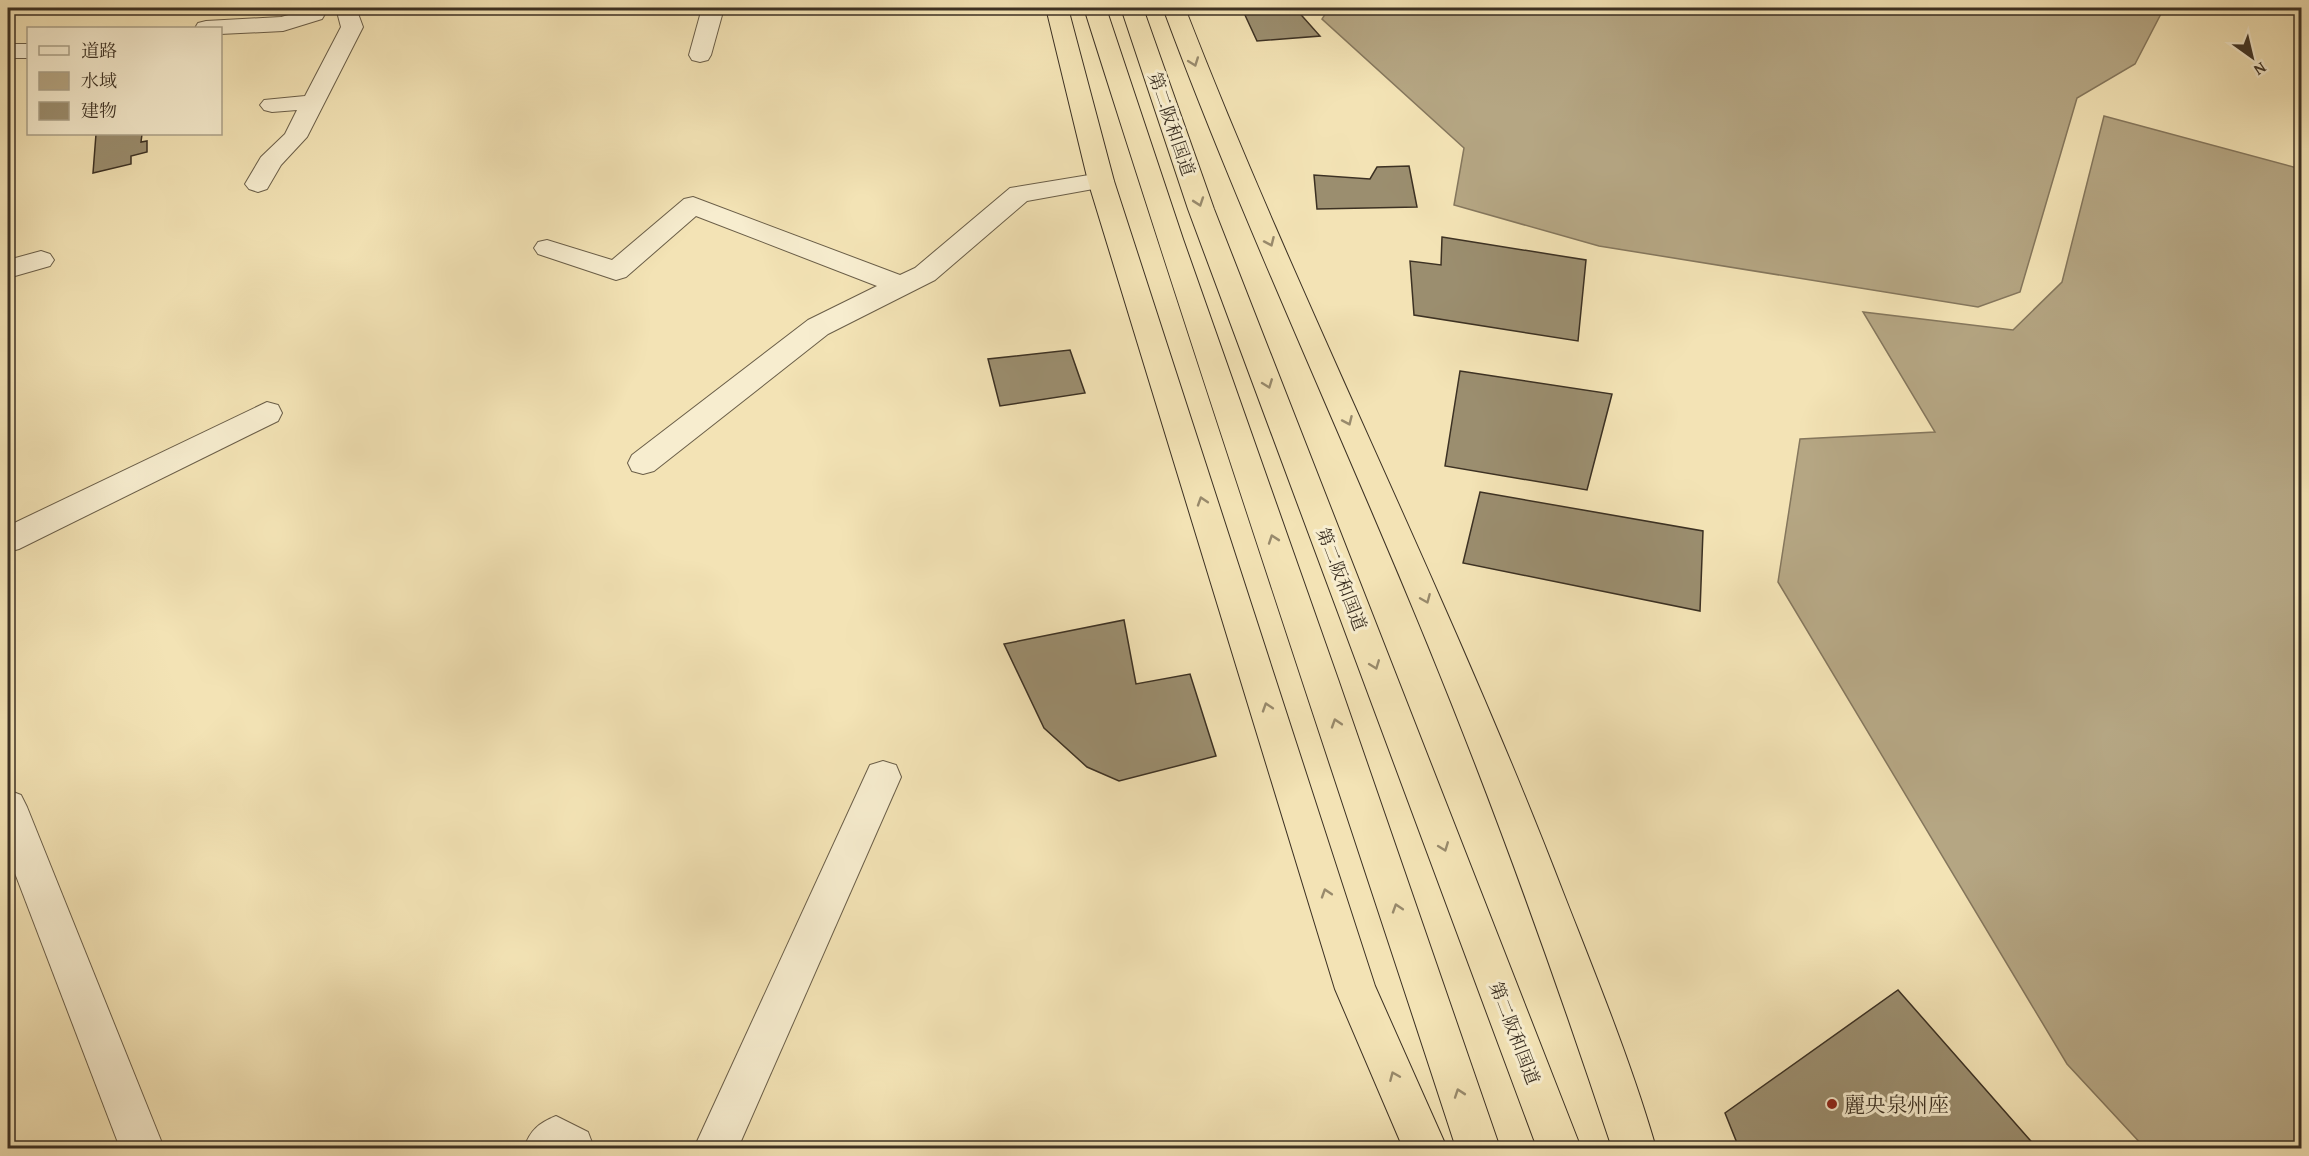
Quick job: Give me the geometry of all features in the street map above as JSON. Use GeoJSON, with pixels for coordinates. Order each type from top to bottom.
{"type":"FeatureCollection","features":[{"type":"Feature","properties":{"kind":"highway"},"geometry":{"type":"LineString","coordinates":[[1057,8],[1101,181],[1356,989],[1425,1149]]}},
{"type":"Feature","properties":{"kind":"highway","name":"第二阪和国道"},"geometry":{"type":"LineString","coordinates":[[1095,8],[1170,239],[1321,679],[1478,1149]]}},
{"type":"Feature","properties":{"kind":"highway","name":"第二阪和国道"},"geometry":{"type":"LineString","coordinates":[[1132,8],[1205,220],[1559,1149]]}},
{"type":"Feature","properties":{"kind":"highway"},"geometry":{"type":"LineString","coordinates":[[1174,8],[1206,94],[1413,569],[1489,750],[1593,1023],[1634,1149]]}},
{"type":"Feature","properties":{"kind":"street"},"geometry":{"type":"LineString","coordinates":[[222,27],[283,24],[304,11],[350,8],[352,27],[295,137],[270,162],[258,184]]}},
{"type":"Feature","properties":{"kind":"street"},"geometry":{"type":"LineString","coordinates":[[700,55],[713,8]]}},
{"type":"Feature","properties":{"kind":"street"},"geometry":{"type":"LineString","coordinates":[[8,51],[27,51]]}},
{"type":"Feature","properties":{"kind":"street"},"geometry":{"type":"LineString","coordinates":[[272,105],[313,102]]}},
{"type":"Feature","properties":{"kind":"street"},"geometry":{"type":"LineString","coordinates":[[643,463],[818,327],[925,274],[1018,194],[1101,181]]}},
{"type":"Feature","properties":{"kind":"street"},"geometry":{"type":"LineString","coordinates":[[547,248],[616,271],[693,205],[902,286]]}},
{"type":"Feature","properties":{"kind":"street"},"geometry":{"type":"LineString","coordinates":[[8,269],[41,260]]}},
{"type":"Feature","properties":{"kind":"street"},"geometry":{"type":"LineString","coordinates":[[8,540],[267,413]]}},
{"type":"Feature","properties":{"kind":"street"},"geometry":{"type":"LineString","coordinates":[[716,1149],[883,777]]}},
{"type":"Feature","properties":{"kind":"street"},"geometry":{"type":"LineString","coordinates":[[8,807],[142,1149]]}},
{"type":"Feature","properties":{"kind":"street"},"geometry":{"type":"LineString","coordinates":[[546,1149],[556,1138],[572,1149]]}},
{"type":"Feature","properties":{"kind":"water"},"geometry":{"type":"Polygon","coordinates":[[[1329,8],[2164,8],[2135,64],[2077,98],[2020,292],[1978,307],[1599,246],[1454,205],[1464,148],[1322,19],[1329,8]]]}},
{"type":"Feature","properties":{"kind":"water"},"geometry":{"type":"Polygon","coordinates":[[[2104,116],[2301,169],[2301,1148],[2145,1148],[2067,1064],[1778,582],[1800,439],[1935,432],[1863,312],[2013,330],[2062,282],[2104,116]]]}},
{"type":"Feature","properties":{"kind":"building"},"geometry":{"type":"Polygon","coordinates":[[[1295,8],[1320,36],[1257,41],[1244,13],[1295,8]]]}},
{"type":"Feature","properties":{"kind":"building"},"geometry":{"type":"Polygon","coordinates":[[[96,135],[142,135],[141,142],[147,141],[147,152],[131,156],[131,164],[93,173],[96,135]]]}},
{"type":"Feature","properties":{"kind":"building"},"geometry":{"type":"Polygon","coordinates":[[[1409,166],[1417,207],[1317,209],[1314,175],[1370,179],[1377,167],[1409,166]]]}},
{"type":"Feature","properties":{"kind":"building"},"geometry":{"type":"Polygon","coordinates":[[[1442,237],[1586,260],[1578,341],[1414,315],[1410,261],[1441,265],[1442,237]]]}},
{"type":"Feature","properties":{"kind":"building"},"geometry":{"type":"Polygon","coordinates":[[[1070,350],[1085,393],[1000,406],[988,359],[1070,350]]]}},
{"type":"Feature","properties":{"kind":"building"},"geometry":{"type":"Polygon","coordinates":[[[1460,371],[1612,394],[1587,490],[1445,466],[1460,371]]]}},
{"type":"Feature","properties":{"kind":"building"},"geometry":{"type":"Polygon","coordinates":[[[1480,492],[1703,531],[1700,611],[1463,563],[1480,492]]]}},
{"type":"Feature","properties":{"kind":"building"},"geometry":{"type":"Polygon","coordinates":[[[1124,620],[1136,684],[1190,674],[1216,756],[1119,781],[1087,767],[1044,728],[1004,644],[1124,620]]]}},
{"type":"Feature","properties":{"kind":"building"},"geometry":{"type":"Polygon","coordinates":[[[1898,990],[2037,1148],[1739,1148],[1725,1113],[1898,990]]]}},
{"type":"Feature","properties":{"kind":"place","name":"麗央泉州座"},"geometry":{"type":"Point","coordinates":[1832,1104]}}]}
